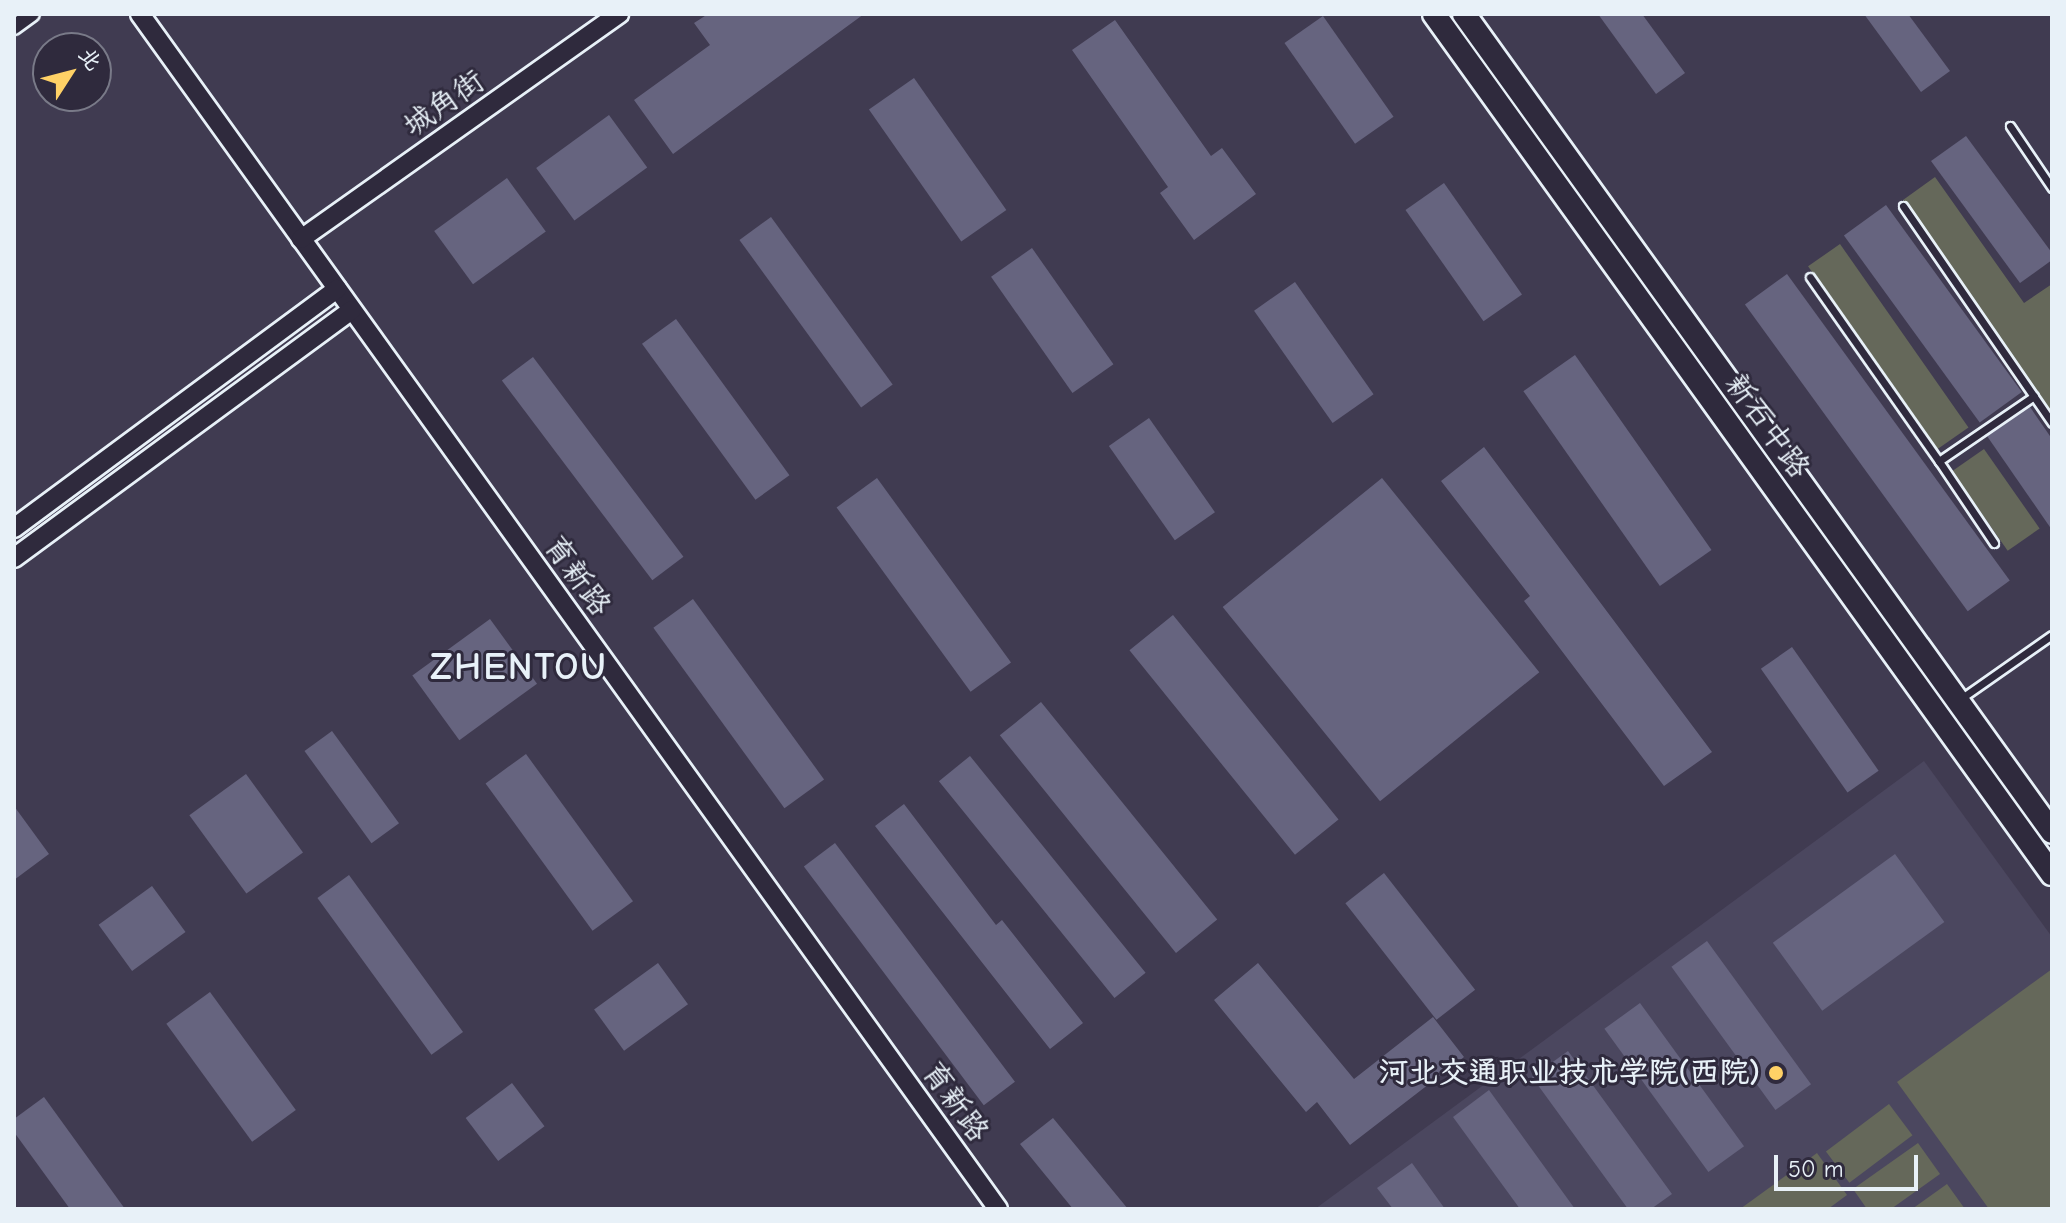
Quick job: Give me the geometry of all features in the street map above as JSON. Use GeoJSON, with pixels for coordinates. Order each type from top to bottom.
{"type":"FeatureCollection","features":[{"type":"Feature","properties":{"kind":"main road","name":"新石中路"},"geometry":{"type":"LineString","coordinates":[[1434,14],[2052,874]]}},
{"type":"Feature","properties":{"kind":"main road","name":"新石中路"},"geometry":{"type":"LineString","coordinates":[[1464,14],[2052,832]]}},
{"type":"Feature","properties":{"kind":"street"},"geometry":{"type":"LineString","coordinates":[[14,27],[32,14]]}},
{"type":"Feature","properties":{"kind":"street","name":"育新路"},"geometry":{"type":"LineString","coordinates":[[140,14],[998,1209]]}},
{"type":"Feature","properties":{"kind":"street","name":"城角街"},"geometry":{"type":"LineString","coordinates":[[301,239],[619,14]]}},
{"type":"Feature","properties":{"kind":"street"},"geometry":{"type":"LineString","coordinates":[[14,528],[337,289]]}},
{"type":"Feature","properties":{"kind":"street"},"geometry":{"type":"LineString","coordinates":[[14,558],[352,310]]}},
{"type":"Feature","properties":{"kind":"lane"},"geometry":{"type":"LineString","coordinates":[[2010,126],[2052,188]]}},
{"type":"Feature","properties":{"kind":"lane"},"geometry":{"type":"LineString","coordinates":[[1903,206],[2052,423]]}},
{"type":"Feature","properties":{"kind":"lane"},"geometry":{"type":"LineString","coordinates":[[1810,277],[1994,543]]}},
{"type":"Feature","properties":{"kind":"lane"},"geometry":{"type":"LineString","coordinates":[[1939,461],[2034,396]]}},
{"type":"Feature","properties":{"kind":"lane"},"geometry":{"type":"LineString","coordinates":[[1958,701],[2052,635]]}},
{"type":"Feature","properties":{"kind":"shaded area","name":"河北交通职业技术学院(西院)"},"geometry":{"type":"Polygon","coordinates":[[[1924,761],[2052,937],[2052,1209],[1315,1209],[1924,761]]]}},
{"type":"Feature","properties":{"kind":"green space"},"geometry":{"type":"Polygon","coordinates":[[[1935,177],[2024,303],[2052,284],[2052,412],[1903,200],[1935,177]]]}},
{"type":"Feature","properties":{"kind":"green space"},"geometry":{"type":"Polygon","coordinates":[[[1840,244],[1968,427],[1937,450],[1808,266],[1840,244]]]}},
{"type":"Feature","properties":{"kind":"green space"},"geometry":{"type":"Polygon","coordinates":[[[1984,449],[2040,528],[2008,551],[1952,471],[1984,449]]]}},
{"type":"Feature","properties":{"kind":"green space"},"geometry":{"type":"Polygon","coordinates":[[[2052,969],[2052,1209],[1989,1209],[1897,1082],[2052,969]]]}},
{"type":"Feature","properties":{"kind":"green space"},"geometry":{"type":"Polygon","coordinates":[[[1889,1104],[1912,1135],[1849,1183],[1826,1152],[1889,1104]]]}},
{"type":"Feature","properties":{"kind":"green space"},"geometry":{"type":"Polygon","coordinates":[[[1918,1143],[1940,1174],[1891,1209],[1867,1209],[1853,1189],[1918,1143]]]}},
{"type":"Feature","properties":{"kind":"green space"},"geometry":{"type":"Polygon","coordinates":[[[1817,1153],[1847,1195],[1828,1209],[1740,1209],[1817,1153]]]}},
{"type":"Feature","properties":{"kind":"green space"},"geometry":{"type":"Polygon","coordinates":[[[1947,1184],[1965,1209],[1912,1209],[1947,1184]]]}},
{"type":"Feature","properties":{"kind":"building"},"geometry":{"type":"Polygon","coordinates":[[[708,14],[864,14],[673,154],[634,100],[710,45],[694,23],[708,14]]]}},
{"type":"Feature","properties":{"kind":"building"},"geometry":{"type":"Polygon","coordinates":[[[1598,14],[1642,14],[1685,73],[1656,94],[1598,14]]]}},
{"type":"Feature","properties":{"kind":"building"},"geometry":{"type":"Polygon","coordinates":[[[1864,14],[1908,14],[1950,71],[1921,92],[1864,14]]]}},
{"type":"Feature","properties":{"kind":"building"},"geometry":{"type":"Polygon","coordinates":[[[1323,16],[1394,117],[1355,144],[1284,43],[1323,16]]]}},
{"type":"Feature","properties":{"kind":"building"},"geometry":{"type":"Polygon","coordinates":[[[1115,20],[1211,156],[1222,148],[1256,194],[1194,240],[1160,193],[1168,187],[1072,50],[1115,20]]]}},
{"type":"Feature","properties":{"kind":"building"},"geometry":{"type":"Polygon","coordinates":[[[914,78],[1006,210],[961,241],[869,110],[914,78]]]}},
{"type":"Feature","properties":{"kind":"building"},"geometry":{"type":"Polygon","coordinates":[[[609,115],[647,168],[574,220],[536,168],[609,115]]]}},
{"type":"Feature","properties":{"kind":"building"},"geometry":{"type":"Polygon","coordinates":[[[1966,136],[2052,253],[2052,260],[2020,283],[1931,161],[1966,136]]]}},
{"type":"Feature","properties":{"kind":"building"},"geometry":{"type":"Polygon","coordinates":[[[507,178],[546,231],[473,284],[434,231],[507,178]]]}},
{"type":"Feature","properties":{"kind":"building"},"geometry":{"type":"Polygon","coordinates":[[[1444,183],[1522,294],[1484,321],[1405,210],[1444,183]]]}},
{"type":"Feature","properties":{"kind":"building"},"geometry":{"type":"Polygon","coordinates":[[[1886,205],[2022,392],[1980,422],[1844,236],[1886,205]]]}},
{"type":"Feature","properties":{"kind":"building"},"geometry":{"type":"Polygon","coordinates":[[[771,217],[893,384],[861,407],[739,240],[771,217]]]}},
{"type":"Feature","properties":{"kind":"building"},"geometry":{"type":"Polygon","coordinates":[[[1032,248],[1113,364],[1072,393],[991,277],[1032,248]]]}},
{"type":"Feature","properties":{"kind":"building"},"geometry":{"type":"Polygon","coordinates":[[[1787,274],[2010,581],[1968,611],[1745,305],[1787,274]]]}},
{"type":"Feature","properties":{"kind":"building"},"geometry":{"type":"Polygon","coordinates":[[[1295,282],[1374,394],[1333,423],[1254,311],[1295,282]]]}},
{"type":"Feature","properties":{"kind":"building"},"geometry":{"type":"Polygon","coordinates":[[[676,319],[789,475],[755,500],[642,344],[676,319]]]}},
{"type":"Feature","properties":{"kind":"building"},"geometry":{"type":"Polygon","coordinates":[[[1575,355],[1712,550],[1660,586],[1523,391],[1575,355]]]}},
{"type":"Feature","properties":{"kind":"building"},"geometry":{"type":"Polygon","coordinates":[[[533,357],[683,557],[652,580],[502,380],[533,357]]]}},
{"type":"Feature","properties":{"kind":"building"},"geometry":{"type":"Polygon","coordinates":[[[2030,407],[2052,439],[2052,530],[1987,436],[2030,407]]]}},
{"type":"Feature","properties":{"kind":"building"},"geometry":{"type":"Polygon","coordinates":[[[1149,418],[1215,512],[1175,540],[1109,446],[1149,418]]]}},
{"type":"Feature","properties":{"kind":"building"},"geometry":{"type":"Polygon","coordinates":[[[1484,447],[1712,752],[1664,786],[1524,601],[1530,596],[1441,481],[1484,447]]]}},
{"type":"Feature","properties":{"kind":"building"},"geometry":{"type":"Polygon","coordinates":[[[877,478],[1011,662],[971,692],[837,507],[877,478]]]}},
{"type":"Feature","properties":{"kind":"building"},"geometry":{"type":"Polygon","coordinates":[[[1382,478],[1539,672],[1380,801],[1223,607],[1382,478]]]}},
{"type":"Feature","properties":{"kind":"building"},"geometry":{"type":"Polygon","coordinates":[[[693,599],[824,779],[784,808],[653,628],[693,599]]]}},
{"type":"Feature","properties":{"kind":"building"},"geometry":{"type":"Polygon","coordinates":[[[1173,615],[1339,819],[1295,855],[1129,650],[1173,615]]]}},
{"type":"Feature","properties":{"kind":"building"},"geometry":{"type":"Polygon","coordinates":[[[490,619],[537,684],[459,740],[412,675],[490,619]]]}},
{"type":"Feature","properties":{"kind":"building"},"geometry":{"type":"Polygon","coordinates":[[[1792,647],[1879,771],[1847,792],[1761,669],[1792,647]]]}},
{"type":"Feature","properties":{"kind":"building"},"geometry":{"type":"Polygon","coordinates":[[[1041,702],[1217,920],[1176,953],[1000,735],[1041,702]]]}},
{"type":"Feature","properties":{"kind":"building"},"geometry":{"type":"Polygon","coordinates":[[[332,731],[399,823],[372,843],[304,751],[332,731]]]}},
{"type":"Feature","properties":{"kind":"building"},"geometry":{"type":"Polygon","coordinates":[[[526,754],[633,901],[593,931],[486,783],[526,754]]]}},
{"type":"Feature","properties":{"kind":"building"},"geometry":{"type":"Polygon","coordinates":[[[970,756],[1146,973],[1114,998],[939,781],[970,756]]]}},
{"type":"Feature","properties":{"kind":"building"},"geometry":{"type":"Polygon","coordinates":[[[246,774],[303,852],[246,894],[189,815],[246,774]]]}},
{"type":"Feature","properties":{"kind":"building"},"geometry":{"type":"Polygon","coordinates":[[[904,804],[996,925],[1002,920],[1083,1023],[1050,1049],[875,826],[904,804]]]}},
{"type":"Feature","properties":{"kind":"building"},"geometry":{"type":"Polygon","coordinates":[[[14,806],[49,854],[14,880],[14,806]]]}},
{"type":"Feature","properties":{"kind":"building"},"geometry":{"type":"Polygon","coordinates":[[[835,843],[1015,1082],[984,1105],[804,866],[835,843]]]}},
{"type":"Feature","properties":{"kind":"building"},"geometry":{"type":"Polygon","coordinates":[[[1895,854],[1944,922],[1822,1011],[1773,943],[1895,854]]]}},
{"type":"Feature","properties":{"kind":"building"},"geometry":{"type":"Polygon","coordinates":[[[1384,873],[1475,990],[1437,1020],[1345,903],[1384,873]]]}},
{"type":"Feature","properties":{"kind":"building"},"geometry":{"type":"Polygon","coordinates":[[[349,875],[463,1032],[431,1055],[317,898],[349,875]]]}},
{"type":"Feature","properties":{"kind":"building"},"geometry":{"type":"Polygon","coordinates":[[[152,886],[186,932],[132,971],[99,925],[152,886]]]}},
{"type":"Feature","properties":{"kind":"building"},"geometry":{"type":"Polygon","coordinates":[[[1707,941],[1811,1084],[1775,1110],[1671,967],[1707,941]]]}},
{"type":"Feature","properties":{"kind":"building"},"geometry":{"type":"Polygon","coordinates":[[[658,963],[688,1004],[624,1051],[594,1009],[658,963]]]}},
{"type":"Feature","properties":{"kind":"building"},"geometry":{"type":"Polygon","coordinates":[[[1258,963],[1354,1079],[1433,1017],[1464,1057],[1350,1145],[1317,1102],[1306,1112],[1214,1000],[1258,963]]]}},
{"type":"Feature","properties":{"kind":"building"},"geometry":{"type":"Polygon","coordinates":[[[210,992],[296,1110],[252,1142],[166,1024],[210,992]]]}},
{"type":"Feature","properties":{"kind":"building"},"geometry":{"type":"Polygon","coordinates":[[[1640,1003],[1744,1146],[1708,1172],[1604,1029],[1640,1003]]]}},
{"type":"Feature","properties":{"kind":"building"},"geometry":{"type":"Polygon","coordinates":[[[1568,1051],[1672,1194],[1651,1209],[1628,1209],[1532,1077],[1568,1051]]]}},
{"type":"Feature","properties":{"kind":"building"},"geometry":{"type":"Polygon","coordinates":[[[512,1083],[544,1126],[498,1161],[466,1118],[512,1083]]]}},
{"type":"Feature","properties":{"kind":"building"},"geometry":{"type":"Polygon","coordinates":[[[1489,1090],[1575,1209],[1520,1209],[1453,1117],[1489,1090]]]}},
{"type":"Feature","properties":{"kind":"building"},"geometry":{"type":"Polygon","coordinates":[[[44,1097],[125,1209],[70,1209],[14,1132],[14,1119],[44,1097]]]}},
{"type":"Feature","properties":{"kind":"building"},"geometry":{"type":"Polygon","coordinates":[[[1053,1118],[1128,1209],[1073,1209],[1020,1144],[1053,1118]]]}},
{"type":"Feature","properties":{"kind":"building"},"geometry":{"type":"Polygon","coordinates":[[[1412,1163],[1445,1209],[1393,1209],[1377,1188],[1412,1163]]]}},
{"type":"Feature","properties":{"kind":"place","name":"河北交通职业技术学院(西院)"},"geometry":{"type":"Point","coordinates":[1776,1073]}},
{"type":"Feature","properties":{"kind":"district","name":"ZHENTOU"},"geometry":{"type":"Point","coordinates":[519,668]}}]}
